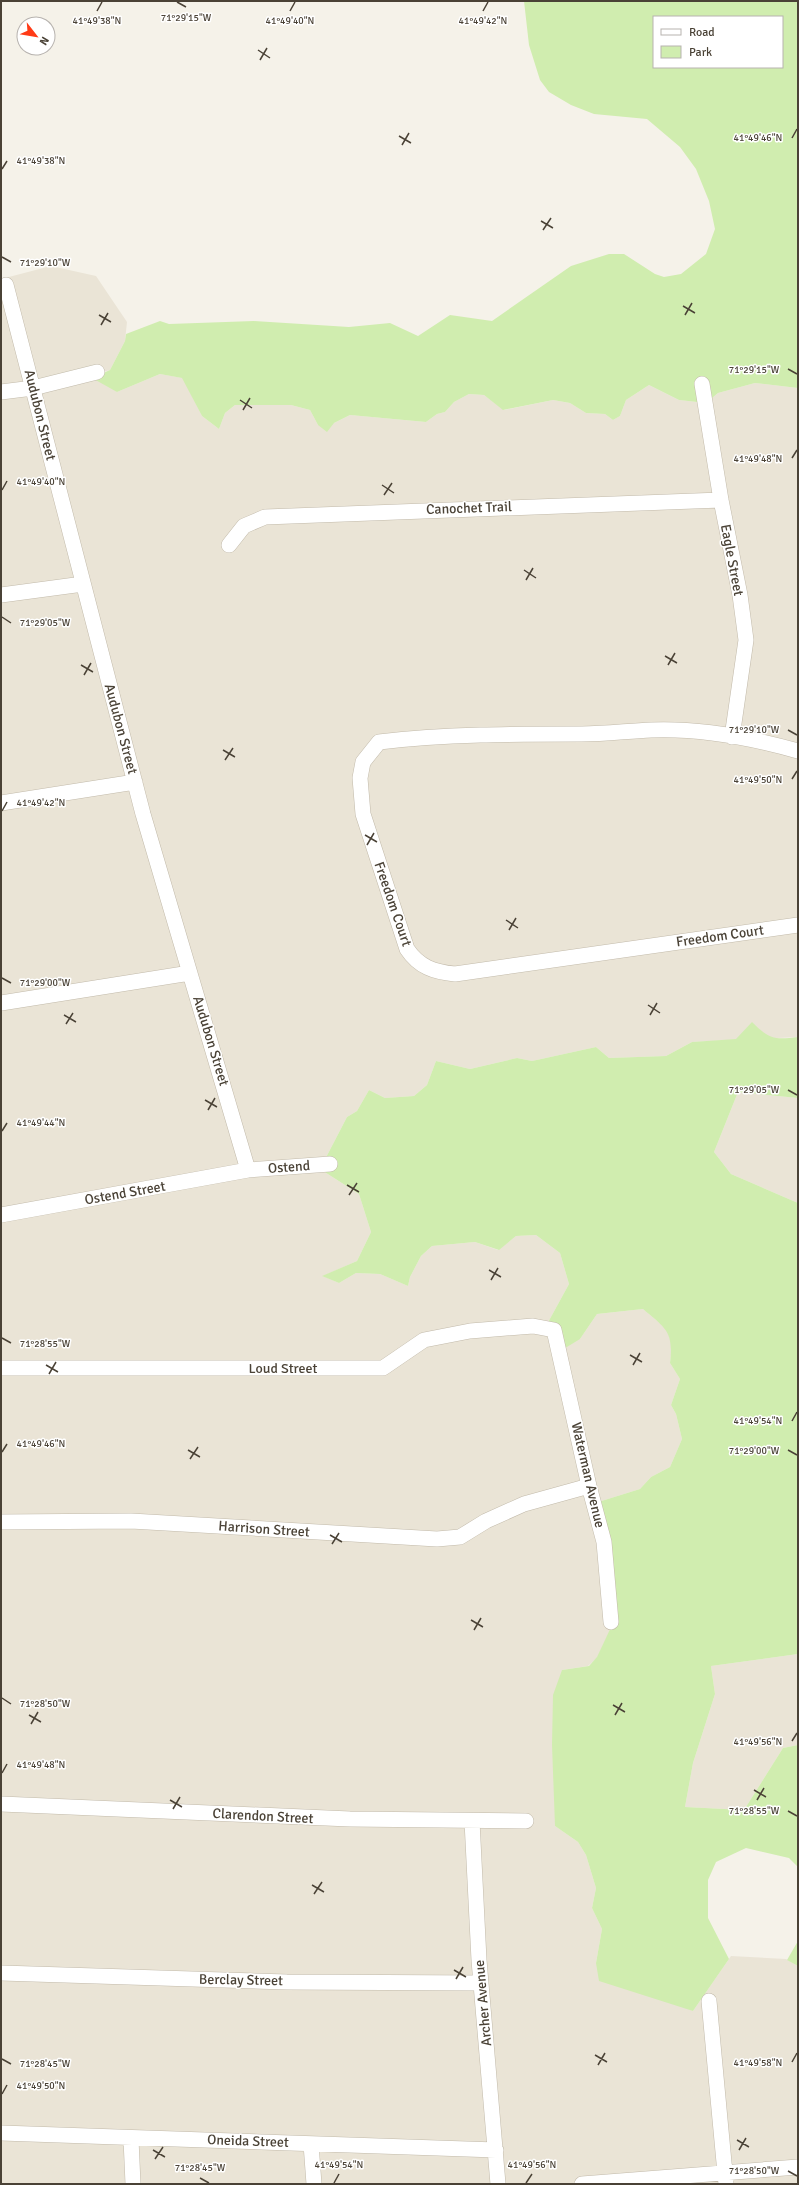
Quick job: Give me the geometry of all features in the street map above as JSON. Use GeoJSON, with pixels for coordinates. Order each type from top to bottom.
{"type":"FeatureCollection","features":[{"type":"Feature","properties":{"kind":"street","name":"Audubon Street"},"geometry":{"type":"LineString","coordinates":[[6,285],[135,782],[248,1170]]}},
{"type":"Feature","properties":{"kind":"street"},"geometry":{"type":"LineString","coordinates":[[1,392],[33,388],[97,372]]}},
{"type":"Feature","properties":{"kind":"street","name":"Eagle Street"},"geometry":{"type":"LineString","coordinates":[[702,384],[721,500],[740,595],[746,640],[732,737]]}},
{"type":"Feature","properties":{"kind":"street","name":"Canochet Trail"},"geometry":{"type":"LineString","coordinates":[[229,545],[244,526],[265,517],[355,512],[721,500]]}},
{"type":"Feature","properties":{"kind":"street"},"geometry":{"type":"LineString","coordinates":[[1,596],[83,584]]}},
{"type":"Feature","properties":{"kind":"street","name":"Freedom Court"},"geometry":{"type":"LineString","coordinates":[[798,751],[732,737],[683,731],[652,730],[593,734],[485,734],[412,738],[379,742],[363,762],[360,778],[363,814],[407,949],[414,959],[435,972],[455,974],[798,925]]}},
{"type":"Feature","properties":{"kind":"street"},"geometry":{"type":"LineString","coordinates":[[1,803],[135,782]]}},
{"type":"Feature","properties":{"kind":"street"},"geometry":{"type":"LineString","coordinates":[[1,1003],[190,973]]}},
{"type":"Feature","properties":{"kind":"street","name":"Ostend"},"geometry":{"type":"LineString","coordinates":[[248,1170],[330,1164]]}},
{"type":"Feature","properties":{"kind":"street","name":"Ostend Street"},"geometry":{"type":"LineString","coordinates":[[1,1215],[248,1170]]}},
{"type":"Feature","properties":{"kind":"street","name":"Loud Street"},"geometry":{"type":"LineString","coordinates":[[1,1368],[383,1368],[424,1340],[470,1331],[533,1326],[554,1330]]}},
{"type":"Feature","properties":{"kind":"street","name":"Waterman Avenue"},"geometry":{"type":"LineString","coordinates":[[554,1330],[589,1486],[604,1542],[611,1622]]}},
{"type":"Feature","properties":{"kind":"street","name":"Harrison Street"},"geometry":{"type":"LineString","coordinates":[[1,1522],[131,1521],[437,1539],[460,1537],[486,1521],[524,1504],[589,1486]]}},
{"type":"Feature","properties":{"kind":"street","name":"Clarendon Street"},"geometry":{"type":"LineString","coordinates":[[1,1804],[350,1819],[526,1821]]}},
{"type":"Feature","properties":{"kind":"street","name":"Archer Avenue"},"geometry":{"type":"LineString","coordinates":[[472,1821],[481,1983],[498,2184]]}},
{"type":"Feature","properties":{"kind":"street","name":"Berclay Street"},"geometry":{"type":"LineString","coordinates":[[1,1973],[287,1982],[481,1983]]}},
{"type":"Feature","properties":{"kind":"street"},"geometry":{"type":"LineString","coordinates":[[709,2001],[726,2179]]}},
{"type":"Feature","properties":{"kind":"street","name":"Oneida Street"},"geometry":{"type":"LineString","coordinates":[[1,2133],[131,2139],[249,2140],[310,2144],[496,2150]]}},
{"type":"Feature","properties":{"kind":"street"},"geometry":{"type":"LineString","coordinates":[[131,2139],[133,2184]]}},
{"type":"Feature","properties":{"kind":"street"},"geometry":{"type":"LineString","coordinates":[[310,2144],[314,2184]]}},
{"type":"Feature","properties":{"kind":"street"},"geometry":{"type":"LineString","coordinates":[[582,2184],[726,2179],[798,2167]]}},
{"type":"Feature","properties":{"kind":"shaded area"},"geometry":{"type":"Polygon","coordinates":[[[51,266],[96,276],[127,322],[125,341],[110,370],[97,374],[117,392],[160,374],[183,378],[202,416],[219,429],[225,413],[235,405],[291,405],[310,410],[318,425],[334,423],[350,415],[426,422],[437,414],[445,412],[454,402],[469,394],[484,395],[504,410],[553,400],[570,403],[586,413],[605,414],[613,420],[620,416],[626,400],[649,385],[679,400],[706,403],[718,393],[755,383],[798,388],[798,1037],[692,1042],[666,1056],[609,1058],[596,1047],[532,1061],[517,1058],[470,1069],[436,1061],[427,1085],[414,1096],[385,1098],[369,1090],[357,1111],[347,1117],[320,1169],[359,1194],[371,1232],[357,1261],[323,1276],[339,1283],[356,1273],[380,1274],[408,1286],[410,1277],[421,1256],[432,1246],[475,1242],[498,1250],[516,1236],[536,1235],[560,1253],[569,1284],[546,1326],[580,1339],[597,1314],[643,1309],[667,1329],[672,1346],[670,1363],[680,1379],[671,1405],[676,1414],[682,1439],[670,1467],[651,1477],[640,1489],[595,1503],[612,1626],[597,1658],[588,1666],[562,1670],[555,1826],[578,1842],[586,1855],[596,1888],[592,1908],[602,1929],[596,1963],[693,2011],[731,1956],[786,1959],[798,1966],[798,2184],[1,2184],[1,302],[10,303],[5,278],[51,266]]]}},
{"type":"Feature","properties":{"kind":"shaded area"},"geometry":{"type":"Polygon","coordinates":[[[738,1092],[798,1098],[798,1203],[731,1174],[714,1152],[738,1092]]]}},
{"type":"Feature","properties":{"kind":"shaded area"},"geometry":{"type":"Polygon","coordinates":[[[798,1654],[798,1745],[783,1748],[744,1810],[685,1807],[693,1763],[715,1694],[711,1666],[798,1654]]]}},
{"type":"Feature","properties":{"kind":"green space"},"geometry":{"type":"Polygon","coordinates":[[[524,1],[798,1],[798,388],[755,383],[718,393],[706,403],[679,400],[649,385],[626,400],[620,416],[613,420],[605,414],[586,413],[570,403],[553,400],[503,410],[484,395],[469,394],[454,402],[445,412],[437,414],[426,422],[350,415],[334,423],[327,432],[318,425],[310,410],[291,405],[235,405],[225,413],[219,429],[202,416],[182,378],[160,374],[117,392],[92,378],[110,370],[125,341],[126,334],[160,321],[169,324],[254,321],[349,327],[390,323],[418,336],[450,315],[492,321],[571,266],[609,254],[624,254],[655,274],[664,277],[681,274],[706,254],[715,229],[709,201],[696,169],[680,147],[647,119],[594,114],[571,105],[549,92],[540,80],[529,45],[524,1]]]}},
{"type":"Feature","properties":{"kind":"green space"},"geometry":{"type":"Polygon","coordinates":[[[752,1022],[763,1032],[772,1037],[798,1037],[798,1098],[738,1092],[714,1152],[731,1174],[798,1203],[798,1654],[711,1666],[715,1694],[693,1763],[685,1807],[744,1810],[783,1748],[798,1745],[798,1867],[789,1858],[746,1848],[716,1862],[708,1880],[708,1918],[729,1959],[693,2011],[599,1981],[596,1963],[602,1929],[592,1908],[596,1888],[586,1855],[578,1842],[555,1826],[552,1745],[553,1695],[562,1670],[589,1666],[597,1657],[612,1625],[595,1503],[640,1489],[651,1477],[670,1467],[682,1439],[676,1414],[671,1405],[680,1379],[670,1363],[671,1344],[669,1337],[662,1326],[643,1309],[597,1314],[580,1339],[562,1350],[546,1326],[569,1284],[560,1253],[536,1235],[516,1236],[499,1250],[475,1242],[432,1246],[421,1256],[410,1277],[408,1286],[380,1274],[356,1273],[339,1283],[322,1276],[357,1261],[371,1232],[359,1194],[320,1169],[347,1117],[357,1111],[369,1090],[385,1098],[414,1096],[427,1085],[436,1061],[470,1069],[517,1058],[532,1061],[596,1047],[609,1058],[666,1056],[692,1042],[736,1039],[752,1022]]]}},
{"type":"Feature","properties":{"kind":"green space"},"geometry":{"type":"Polygon","coordinates":[[[798,1941],[798,1966],[787,1960],[798,1941]]]}}]}
